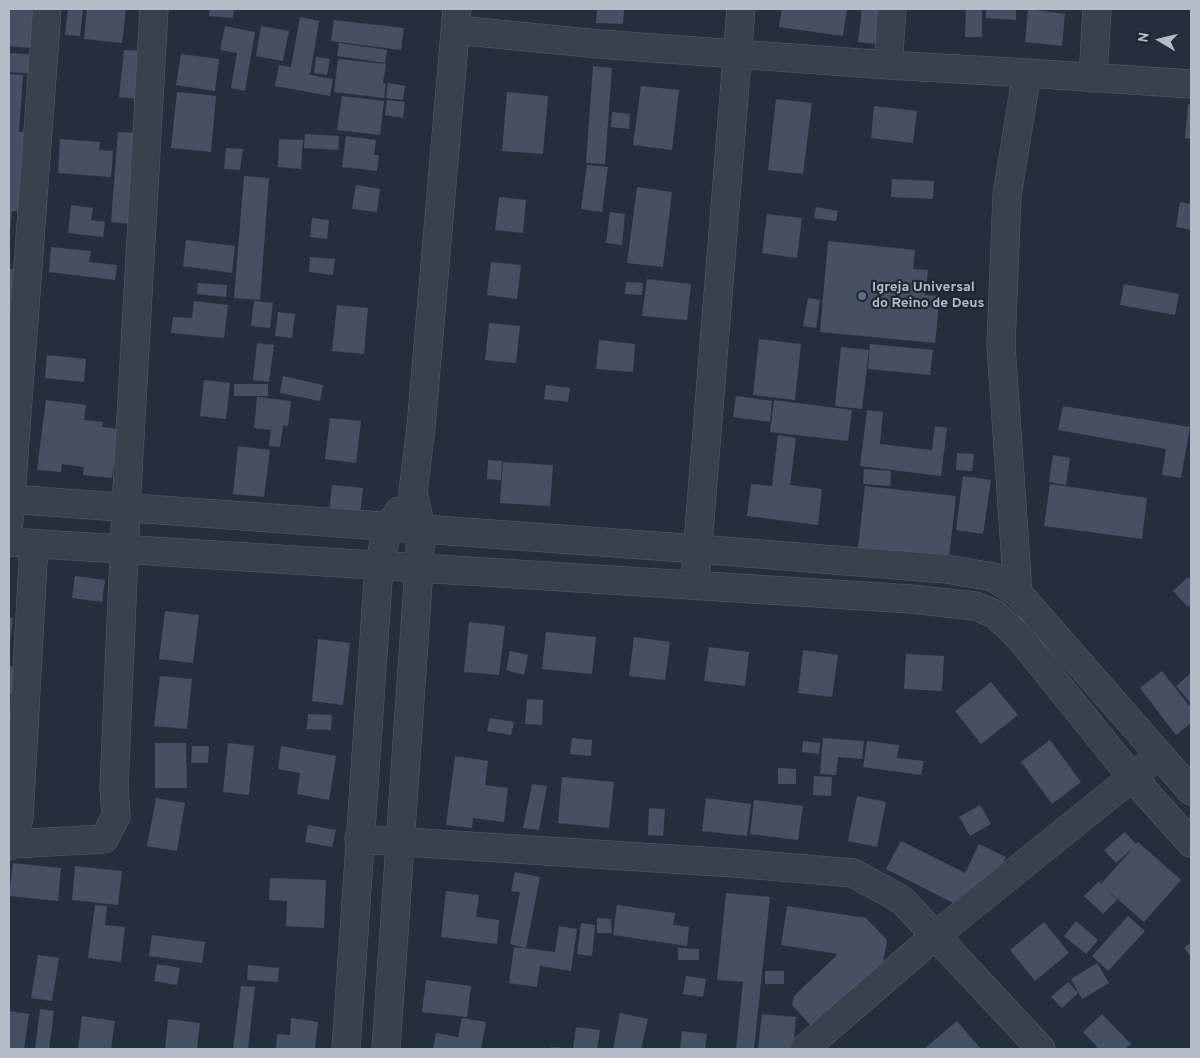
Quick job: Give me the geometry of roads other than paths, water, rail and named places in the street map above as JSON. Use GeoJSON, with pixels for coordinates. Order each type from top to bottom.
{"type":"FeatureCollection","features":[{"type":"Feature","properties":{"kind":"street"},"geometry":{"type":"LineString","coordinates":[[47,9],[10,507],[126,508],[421,528],[946,569],[993,577],[1018,593],[1191,791]]}},
{"type":"Feature","properties":{"kind":"street"},"geometry":{"type":"LineString","coordinates":[[154,9],[126,508],[125,550],[114,788],[116,816],[104,839],[10,845],[19,818],[22,543],[125,550],[379,566],[419,568],[877,598],[975,606],[995,614],[1019,637],[1132,777],[1191,843]]}},
{"type":"Feature","properties":{"kind":"street"},"geometry":{"type":"LineString","coordinates":[[694,586],[741,9]]}},
{"type":"Feature","properties":{"kind":"street"},"geometry":{"type":"LineString","coordinates":[[888,66],[892,9]]}},
{"type":"Feature","properties":{"kind":"street"},"geometry":{"type":"LineString","coordinates":[[1093,78],[1097,9]]}},
{"type":"Feature","properties":{"kind":"street"},"geometry":{"type":"LineString","coordinates":[[386,1049],[421,528],[413,492],[421,427],[456,20],[599,44],[888,66],[1027,72],[1191,84]]}},
{"type":"Feature","properties":{"kind":"street"},"geometry":{"type":"LineString","coordinates":[[1018,593],[1002,345],[1007,195],[1027,72]]}},
{"type":"Feature","properties":{"kind":"street"},"geometry":{"type":"LineString","coordinates":[[346,1049],[379,566],[388,526],[413,492]]}},
{"type":"Feature","properties":{"kind":"street"},"geometry":{"type":"LineString","coordinates":[[877,598],[880,564]]}},
{"type":"Feature","properties":{"kind":"street"},"geometry":{"type":"LineString","coordinates":[[804,1049],[936,935],[1160,755]]}},
{"type":"Feature","properties":{"kind":"street"},"geometry":{"type":"LineString","coordinates":[[359,839],[734,863],[853,874],[902,900],[1041,1049]]}},
{"type":"Feature","properties":{"kind":"place","name":"Igreja Universal do Reino de Deus"},"geometry":{"type":"Point","coordinates":[862,296]}}]}
